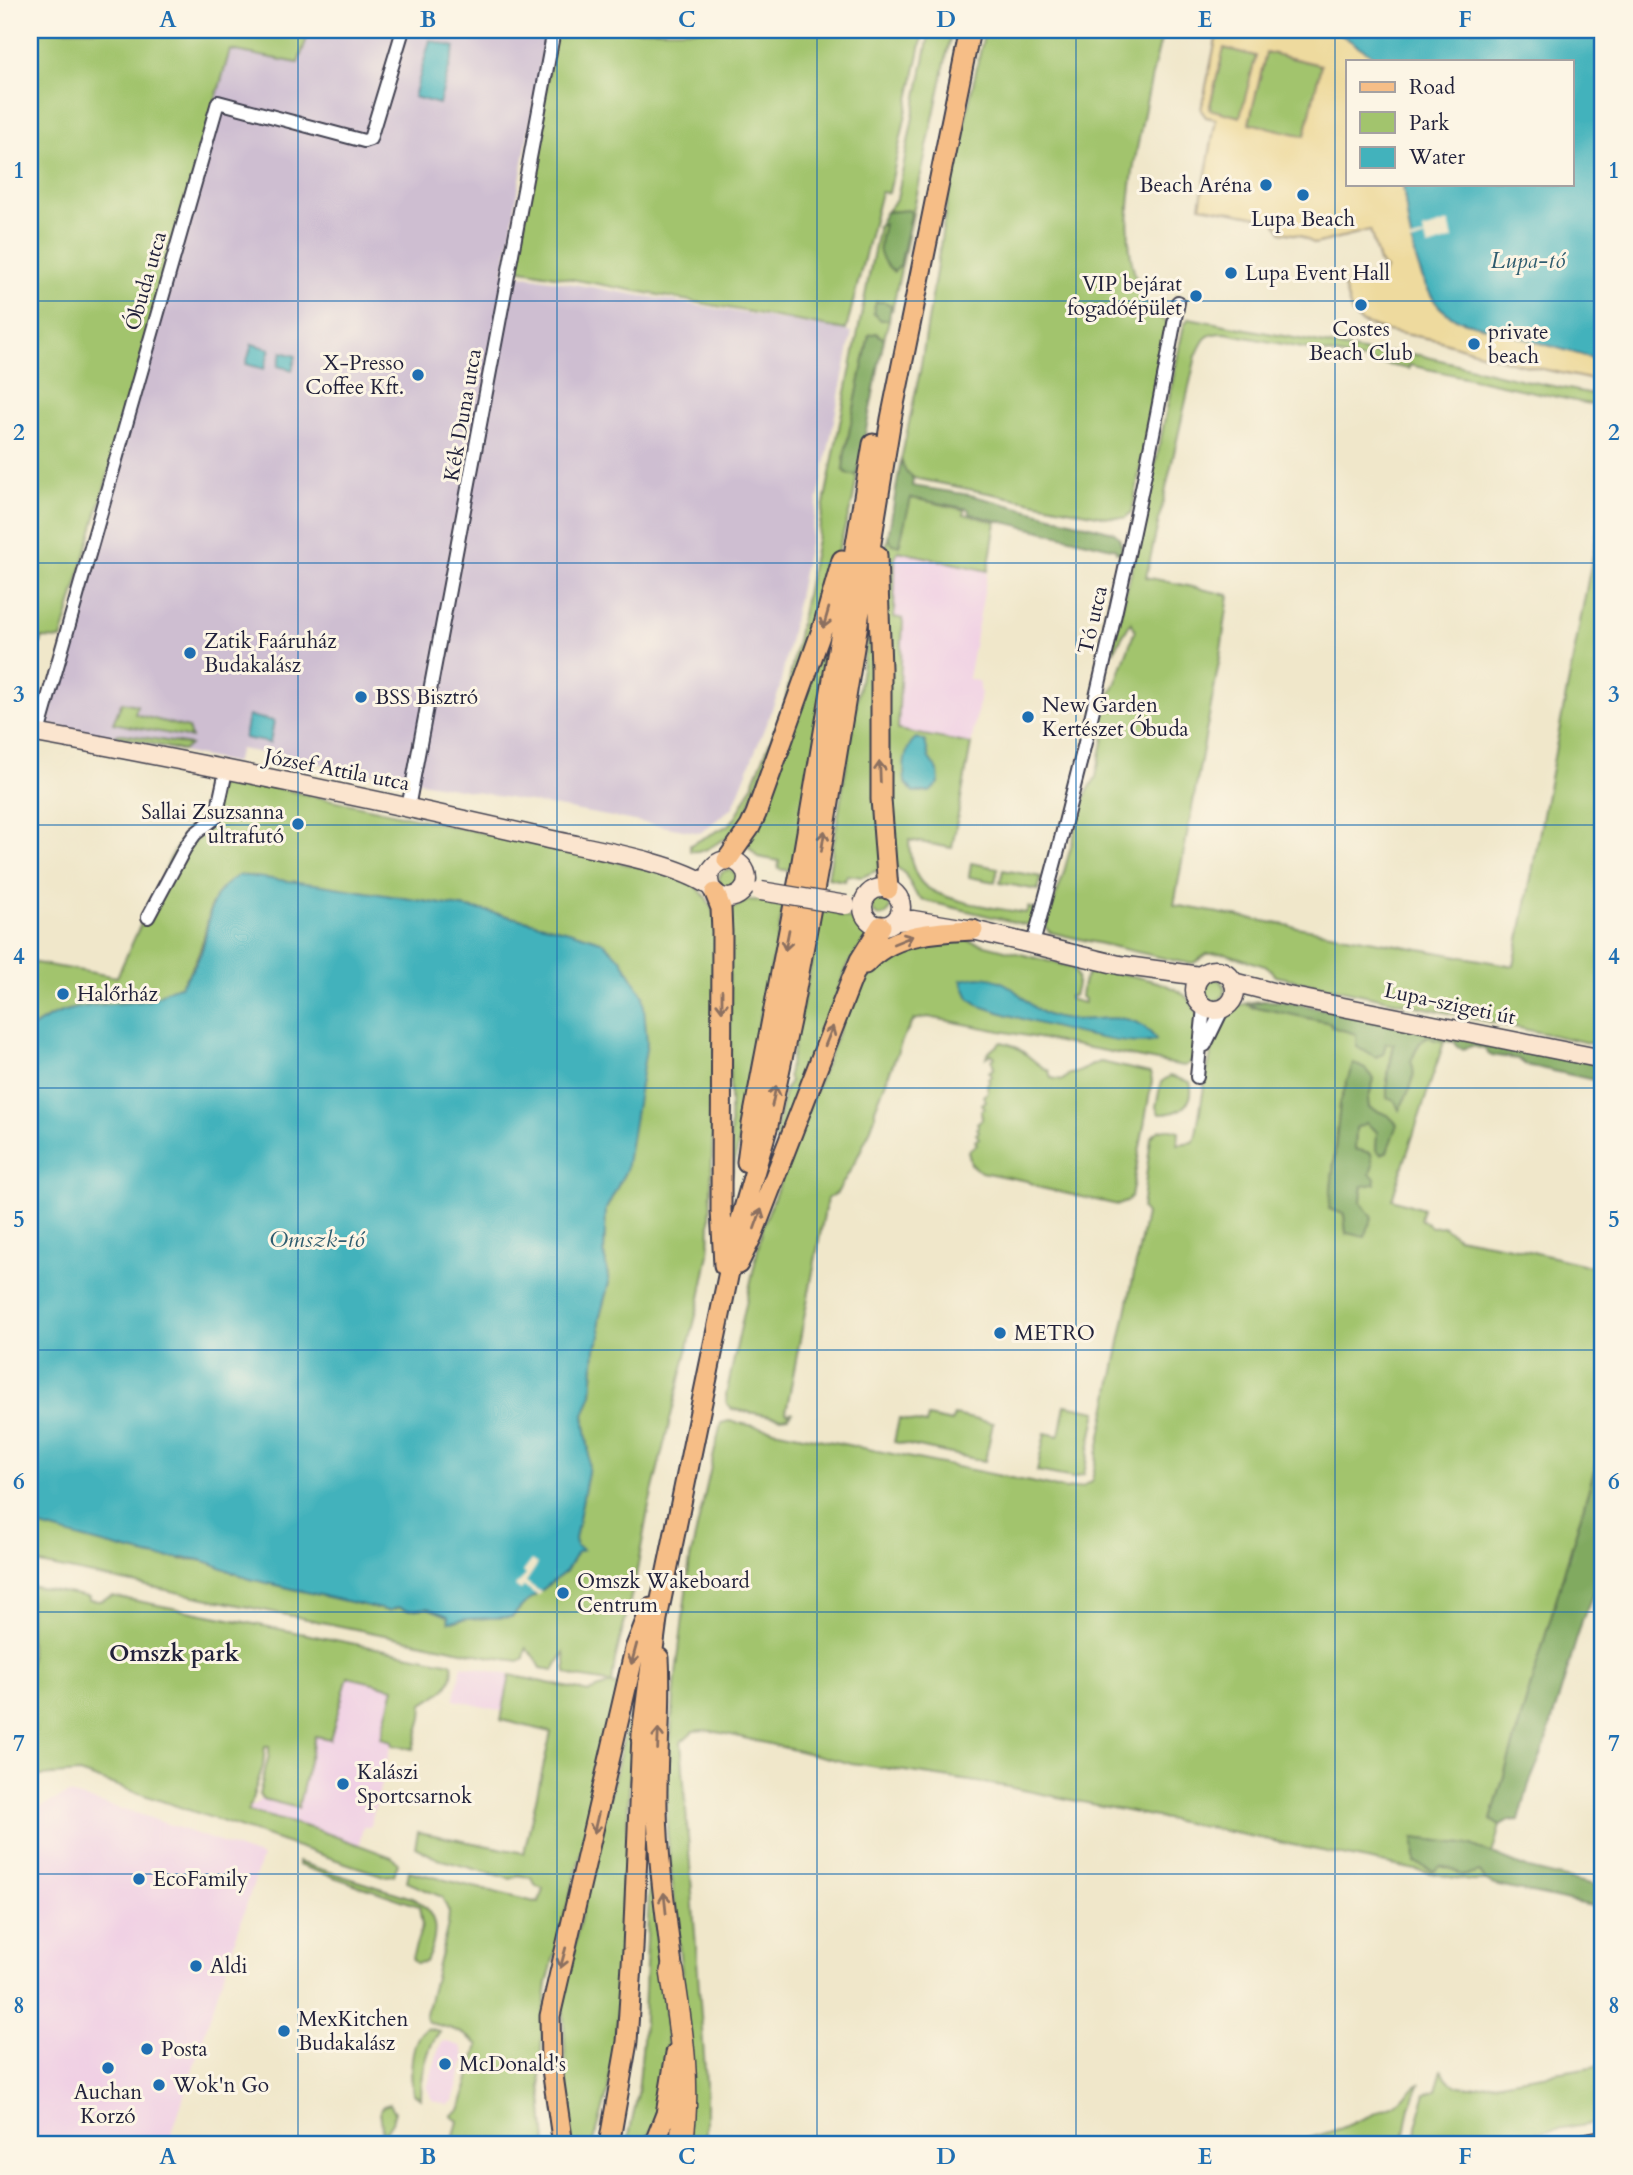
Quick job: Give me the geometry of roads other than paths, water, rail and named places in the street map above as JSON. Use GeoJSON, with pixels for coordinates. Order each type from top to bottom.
{"type":"FeatureCollection","features":[{"type":"Feature","properties":{"kind":"highway"},"geometry":{"type":"LineString","coordinates":[[672,1971],[684,2060],[681,2145]]}},
{"type":"Feature","properties":{"kind":"highway"},"geometry":{"type":"LineString","coordinates":[[1586,2145],[1603,2142]]}},
{"type":"Feature","properties":{"kind":"main road"},"geometry":{"type":"LineString","coordinates":[[609,2145],[628,2032],[640,1754],[645,1696],[657,1619],[737,1233],[752,1124],[868,510],[907,267],[957,30]]}},
{"type":"Feature","properties":{"kind":"main road"},"geometry":{"type":"LineString","coordinates":[[725,1290],[752,1236],[860,960],[888,923],[901,911],[893,894],[881,799],[881,668],[868,510],[970,30]]}},
{"type":"Feature","properties":{"kind":"main road"},"geometry":{"type":"LineString","coordinates":[[725,1290],[721,1210],[722,932],[721,908],[710,874],[745,835],[756,814],[823,627],[849,533],[868,510]]}},
{"type":"Feature","properties":{"kind":"main road","name":"József Attila utca"},"geometry":{"type":"LineString","coordinates":[[32,733],[408,808],[634,859],[683,872],[713,890]]}},
{"type":"Feature","properties":{"kind":"main road","name":"József Attila utca"},"geometry":{"type":"LineString","coordinates":[[634,859],[695,867],[722,862]]}},
{"type":"Feature","properties":{"kind":"main road"},"geometry":{"type":"LineString","coordinates":[[722,862],[738,863],[756,881],[856,902],[869,922],[888,923]]}},
{"type":"Feature","properties":{"kind":"main road"},"geometry":{"type":"LineString","coordinates":[[713,890],[726,898],[737,896],[756,881]]}},
{"type":"Feature","properties":{"kind":"main road"},"geometry":{"type":"LineString","coordinates":[[856,902],[876,888],[893,894]]}},
{"type":"Feature","properties":{"kind":"main road","name":"Lupa-szigeti út"},"geometry":{"type":"LineString","coordinates":[[893,894],[922,912],[973,930]]}},
{"type":"Feature","properties":{"kind":"main road","name":"Lupa-szigeti út"},"geometry":{"type":"LineString","coordinates":[[888,923],[914,920],[973,930],[1119,965],[1165,979],[1213,1010],[1244,998],[1288,996]]}},
{"type":"Feature","properties":{"kind":"main road"},"geometry":{"type":"LineString","coordinates":[[851,981],[879,950],[912,936],[973,930]]}},
{"type":"Feature","properties":{"kind":"main road","name":"Lupa-szigeti út"},"geometry":{"type":"LineString","coordinates":[[1119,965],[1200,976],[1211,970],[1218,970],[1229,976],[1233,982],[1288,996],[1603,1059]]}},
{"type":"Feature","properties":{"kind":"main road"},"geometry":{"type":"LineString","coordinates":[[1200,976],[1195,986],[1200,1002]]}},
{"type":"Feature","properties":{"kind":"main road"},"geometry":{"type":"LineString","coordinates":[[1226,1006],[1234,993],[1233,982]]}},
{"type":"Feature","properties":{"kind":"main road"},"geometry":{"type":"LineString","coordinates":[[558,2145],[559,2124],[551,2062],[550,2016],[635,1649],[666,1567]]}},
{"type":"Feature","properties":{"kind":"main road"},"geometry":{"type":"LineString","coordinates":[[654,2145],[666,2114],[677,2041],[657,1807],[658,1735],[662,1697],[657,1619]]}},
{"type":"Feature","properties":{"kind":"street","name":"Óbuda utca"},"geometry":{"type":"LineString","coordinates":[[32,733],[218,102],[364,141],[370,139],[403,30]]}},
{"type":"Feature","properties":{"kind":"street","name":"Kék Duna utca"},"geometry":{"type":"LineString","coordinates":[[408,808],[554,30]]}},
{"type":"Feature","properties":{"kind":"street","name":"Tó utca"},"geometry":{"type":"LineString","coordinates":[[1033,944],[1075,787],[1127,557],[1178,302]]}},
{"type":"Feature","properties":{"kind":"street"},"geometry":{"type":"LineString","coordinates":[[148,917],[185,848],[195,834],[216,817],[226,771]]}},
{"type":"Feature","properties":{"kind":"street"},"geometry":{"type":"LineString","coordinates":[[1197,1077],[1200,1058],[1200,1002]]}},
{"type":"Feature","properties":{"kind":"street"},"geometry":{"type":"LineString","coordinates":[[1200,1058],[1226,1006]]}},
{"type":"Feature","properties":{"kind":"water","name":"Lupa-tó"},"geometry":{"type":"Polygon","coordinates":[[[1334,30],[1603,30],[1603,361],[1456,319],[1442,309],[1430,293],[1417,264],[1403,186],[1574,186],[1574,60],[1379,60],[1334,30]]]}},
{"type":"Feature","properties":{"kind":"water"},"geometry":{"type":"Polygon","coordinates":[[[430,40],[455,47],[439,104],[414,97],[430,40]]]}},
{"type":"Feature","properties":{"kind":"water"},"geometry":{"type":"Polygon","coordinates":[[[252,344],[270,349],[264,369],[246,364],[252,344]]]}},
{"type":"Feature","properties":{"kind":"water"},"geometry":{"type":"Polygon","coordinates":[[[282,352],[296,356],[292,370],[278,366],[282,352]]]}},
{"type":"Feature","properties":{"kind":"water"},"geometry":{"type":"Polygon","coordinates":[[[248,716],[274,721],[270,743],[244,738],[248,716]]]}},
{"type":"Feature","properties":{"kind":"water"},"geometry":{"type":"Polygon","coordinates":[[[916,738],[925,741],[929,758],[938,771],[939,783],[930,792],[913,792],[905,782],[904,764],[907,752],[916,738]]]}},
{"type":"Feature","properties":{"kind":"water","name":"Omszk-tó"},"geometry":{"type":"Polygon","coordinates":[[[239,875],[486,911],[569,931],[601,941],[621,959],[643,995],[647,1043],[626,1170],[606,1209],[604,1253],[609,1283],[599,1320],[601,1336],[595,1348],[592,1394],[584,1415],[589,1453],[588,1472],[575,1539],[576,1546],[583,1550],[577,1552],[566,1571],[512,1617],[449,1622],[448,1616],[428,1608],[407,1610],[398,1607],[389,1611],[250,1579],[203,1561],[157,1557],[30,1524],[30,1029],[65,1011],[88,1006],[146,1001],[180,986],[200,954],[212,903],[221,889],[239,875]]]}},
{"type":"Feature","properties":{"kind":"water"},"geometry":{"type":"Polygon","coordinates":[[[978,977],[1003,983],[1045,1014],[1071,1020],[1124,1019],[1147,1029],[1156,1040],[1143,1043],[1098,1038],[980,1006],[969,998],[961,980],[978,977]]]}},
{"type":"Feature","properties":{"kind":"place","name":"Beach Aréna"},"geometry":{"type":"Point","coordinates":[1266,185]}},
{"type":"Feature","properties":{"kind":"place","name":"Lupa Beach"},"geometry":{"type":"Point","coordinates":[1303,195]}},
{"type":"Feature","properties":{"kind":"place","name":"Lupa Event Hall"},"geometry":{"type":"Point","coordinates":[1231,273]}},
{"type":"Feature","properties":{"kind":"place","name":"VIP bejárat fogadóépület"},"geometry":{"type":"Point","coordinates":[1196,296]}},
{"type":"Feature","properties":{"kind":"place","name":"Costes Beach Club"},"geometry":{"type":"Point","coordinates":[1361,305]}},
{"type":"Feature","properties":{"kind":"place","name":"private beach"},"geometry":{"type":"Point","coordinates":[1474,344]}},
{"type":"Feature","properties":{"kind":"place","name":"X-Presso Coffee Kft."},"geometry":{"type":"Point","coordinates":[418,375]}},
{"type":"Feature","properties":{"kind":"place","name":"Zatik Faáruház Budakalász"},"geometry":{"type":"Point","coordinates":[190,653]}},
{"type":"Feature","properties":{"kind":"place","name":"BSS Bisztró"},"geometry":{"type":"Point","coordinates":[361,697]}},
{"type":"Feature","properties":{"kind":"place","name":"New Garden Kertészet Óbuda"},"geometry":{"type":"Point","coordinates":[1028,717]}},
{"type":"Feature","properties":{"kind":"place","name":"Sallai Zsuzsanna ultrafutó"},"geometry":{"type":"Point","coordinates":[298,824]}},
{"type":"Feature","properties":{"kind":"place","name":"Halőrház"},"geometry":{"type":"Point","coordinates":[63,994]}},
{"type":"Feature","properties":{"kind":"place","name":"METRO"},"geometry":{"type":"Point","coordinates":[1000,1333]}},
{"type":"Feature","properties":{"kind":"place","name":"Omszk Wakeboard Centrum"},"geometry":{"type":"Point","coordinates":[563,1593]}},
{"type":"Feature","properties":{"kind":"place","name":"Kalászi Sportcsarnok"},"geometry":{"type":"Point","coordinates":[343,1784]}},
{"type":"Feature","properties":{"kind":"place","name":"EcoFamily"},"geometry":{"type":"Point","coordinates":[139,1879]}},
{"type":"Feature","properties":{"kind":"place","name":"Aldi"},"geometry":{"type":"Point","coordinates":[196,1966]}},
{"type":"Feature","properties":{"kind":"place","name":"MexKitchen Budakalász"},"geometry":{"type":"Point","coordinates":[284,2031]}},
{"type":"Feature","properties":{"kind":"place","name":"Posta"},"geometry":{"type":"Point","coordinates":[147,2049]}},
{"type":"Feature","properties":{"kind":"place","name":"McDonald's"},"geometry":{"type":"Point","coordinates":[445,2064]}},
{"type":"Feature","properties":{"kind":"place","name":"Auchan Korzó"},"geometry":{"type":"Point","coordinates":[108,2068]}},
{"type":"Feature","properties":{"kind":"place","name":"Wok'n Go"},"geometry":{"type":"Point","coordinates":[159,2085]}},
{"type":"Feature","properties":{"kind":"district","name":"Omszk park"},"geometry":{"type":"Point","coordinates":[174,1653]}}]}
